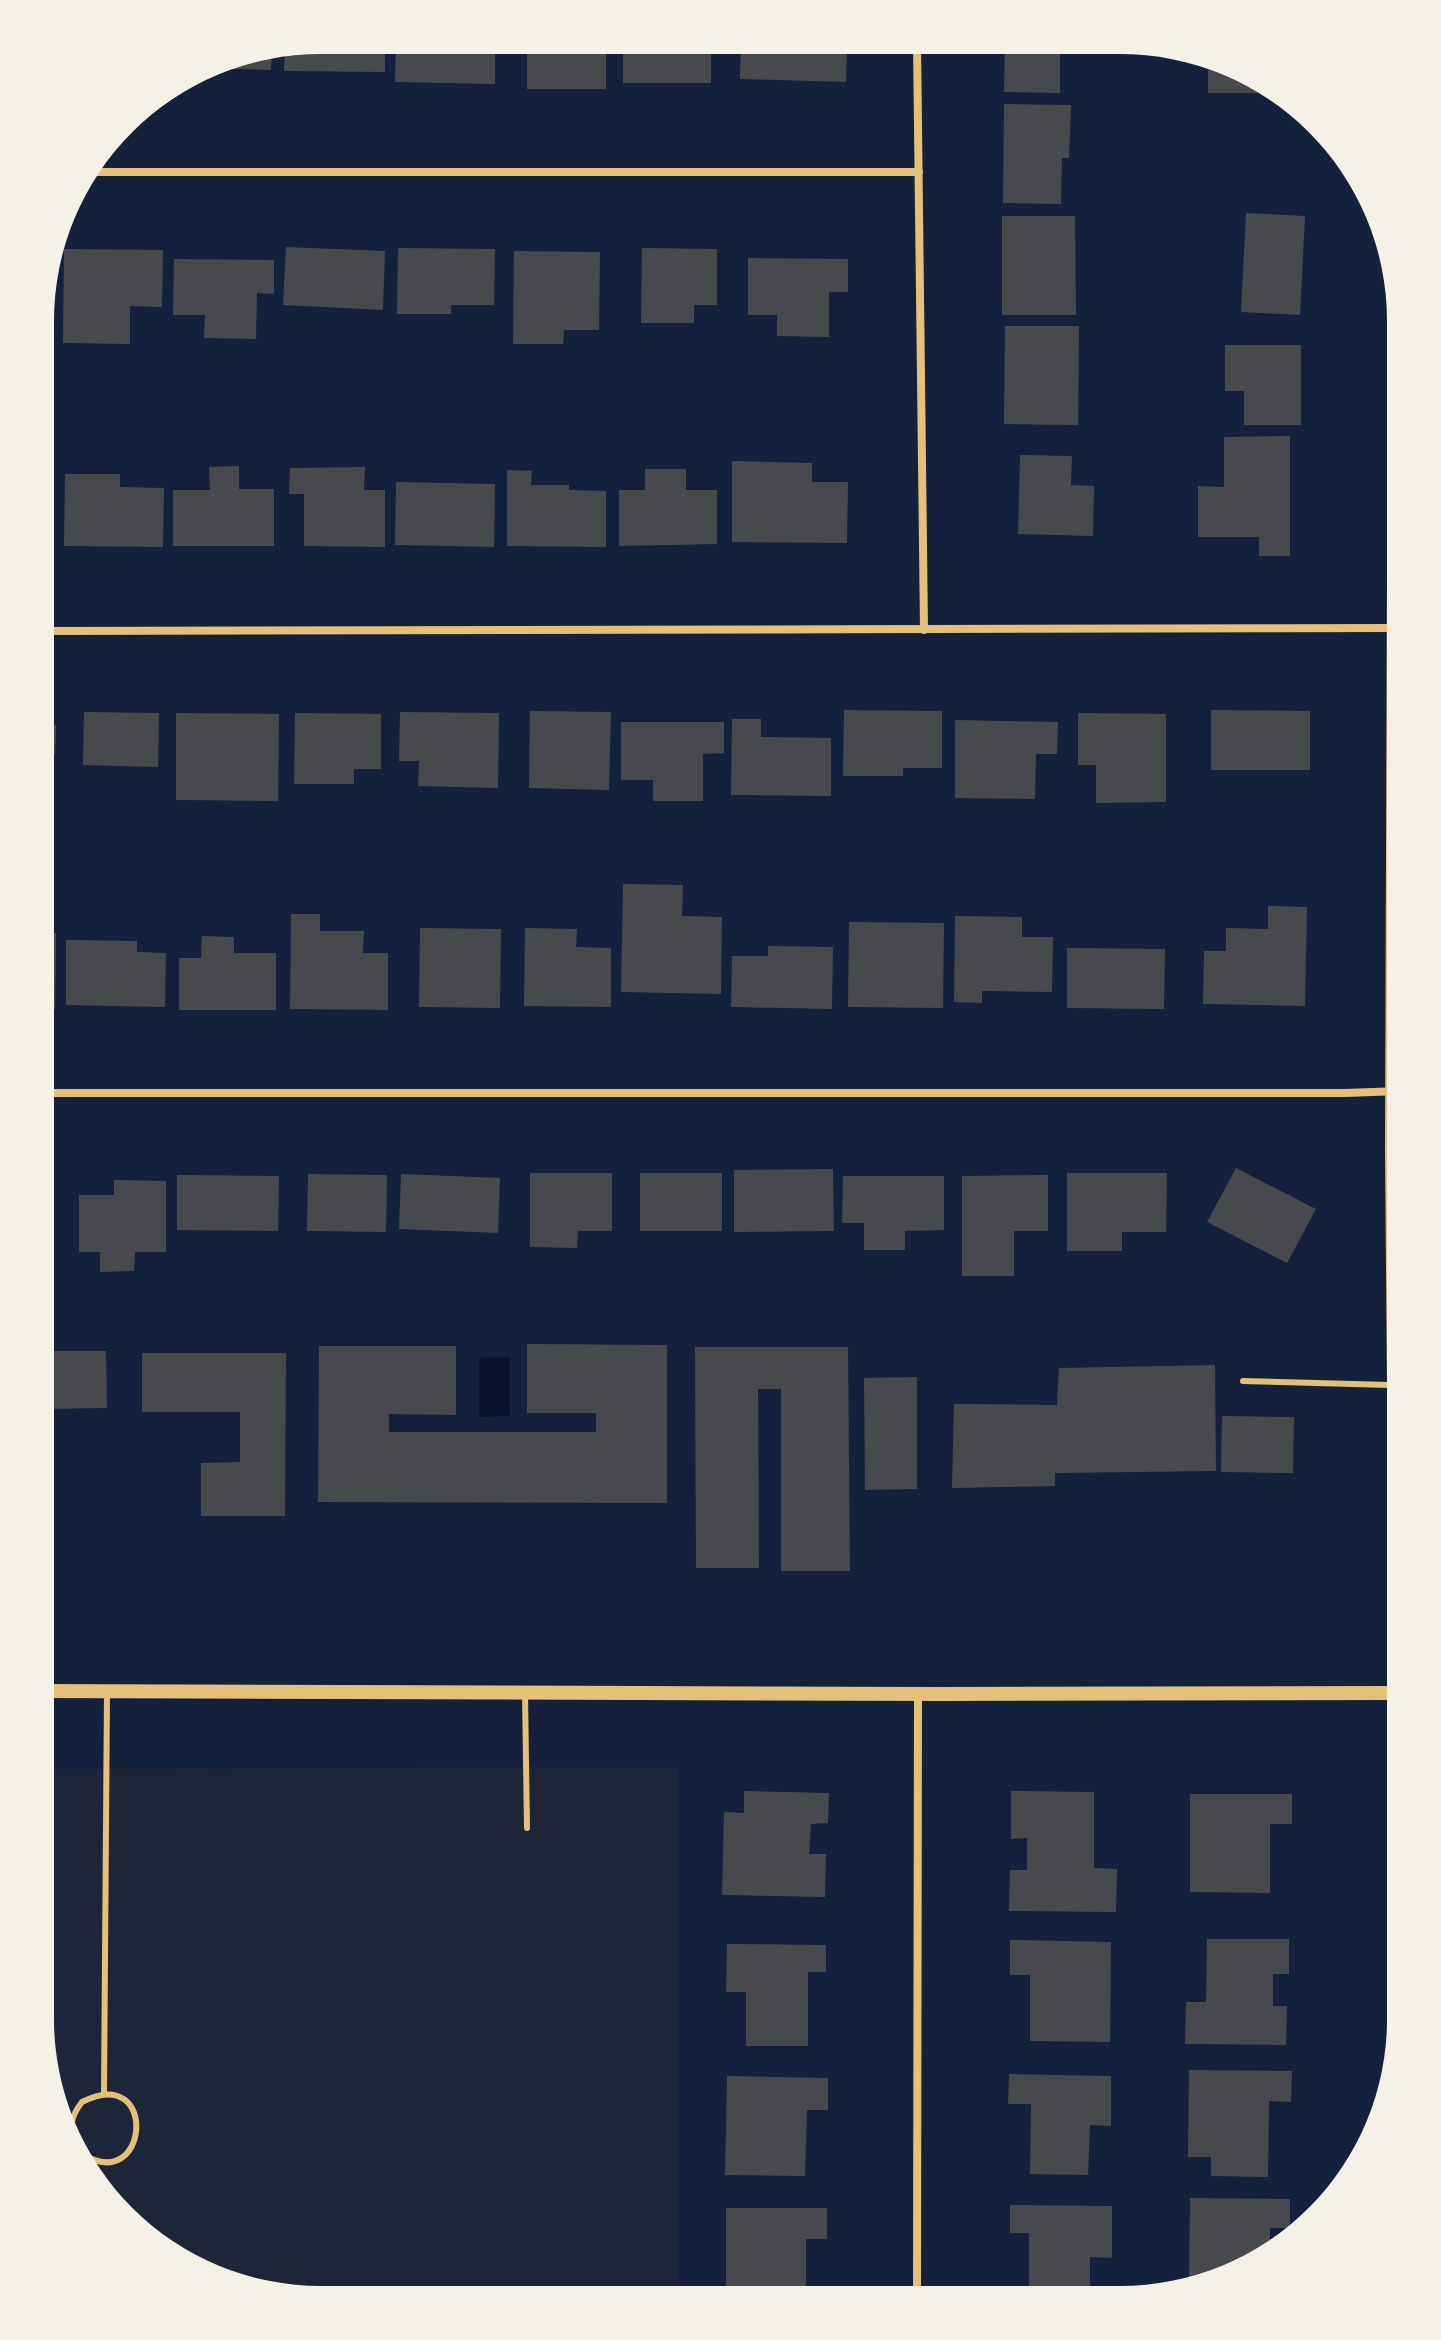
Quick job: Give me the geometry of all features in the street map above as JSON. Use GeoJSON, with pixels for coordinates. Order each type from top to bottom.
{"type":"FeatureCollection","features":[{"type":"Feature","properties":{"kind":"street"},"geometry":{"type":"LineString","coordinates":[[917,54],[924,630]]}},
{"type":"Feature","properties":{"kind":"street"},"geometry":{"type":"LineString","coordinates":[[99,172],[919,172]]}},
{"type":"Feature","properties":{"kind":"street"},"geometry":{"type":"LineString","coordinates":[[54,631],[1387,628]]}},
{"type":"Feature","properties":{"kind":"street"},"geometry":{"type":"LineString","coordinates":[[54,1093],[1387,1091]]}},
{"type":"Feature","properties":{"kind":"street"},"geometry":{"type":"LineString","coordinates":[[54,1691],[1386,1692]]}},
{"type":"Feature","properties":{"kind":"street"},"geometry":{"type":"LineString","coordinates":[[917,2286],[918,1694]]}},
{"type":"Feature","properties":{"kind":"lane"},"geometry":{"type":"LineString","coordinates":[[1243,1381],[1386,1385]]}},
{"type":"Feature","properties":{"kind":"lane"},"geometry":{"type":"LineString","coordinates":[[104,2094],[107,1692]]}},
{"type":"Feature","properties":{"kind":"lane"},"geometry":{"type":"LineString","coordinates":[[525,1693],[527,1828]]}},
{"type":"Feature","properties":{"kind":"lane"},"geometry":{"type":"LineString","coordinates":[[73,2119],[82,2102],[104,2094],[124,2100],[132,2108],[138,2129],[131,2149],[113,2161],[102,2162],[94,2158]]}},
{"type":"Feature","properties":{"kind":"shaded area"},"geometry":{"type":"Polygon","coordinates":[[[509,1357],[510,1416],[479,1417],[479,1358],[509,1357]]]}},
{"type":"Feature","properties":{"kind":"shaded area"},"geometry":{"type":"Polygon","coordinates":[[[679,1767],[679,2286],[286,2284],[219,2266],[158,2231],[109,2182],[90,2153],[74,2121],[59,2071],[54,2019],[54,1769],[679,1767]]]}},
{"type":"Feature","properties":{"kind":"building"},"geometry":{"type":"Polygon","coordinates":[[[385,54],[385,72],[284,71],[286,56],[385,54]]]}},
{"type":"Feature","properties":{"kind":"building"},"geometry":{"type":"Polygon","coordinates":[[[396,54],[495,54],[495,84],[395,82],[396,54]]]}},
{"type":"Feature","properties":{"kind":"building"},"geometry":{"type":"Polygon","coordinates":[[[527,54],[606,54],[606,89],[527,89],[527,54]]]}},
{"type":"Feature","properties":{"kind":"building"},"geometry":{"type":"Polygon","coordinates":[[[623,54],[711,54],[711,83],[623,83],[623,54]]]}},
{"type":"Feature","properties":{"kind":"building"},"geometry":{"type":"Polygon","coordinates":[[[741,54],[847,54],[846,82],[740,79],[741,54]]]}},
{"type":"Feature","properties":{"kind":"building"},"geometry":{"type":"Polygon","coordinates":[[[1005,54],[1060,54],[1060,93],[1004,92],[1005,54]]]}},
{"type":"Feature","properties":{"kind":"building"},"geometry":{"type":"Polygon","coordinates":[[[272,59],[271,70],[233,69],[272,59]]]}},
{"type":"Feature","properties":{"kind":"building"},"geometry":{"type":"Polygon","coordinates":[[[1208,69],[1259,93],[1208,93],[1208,69]]]}},
{"type":"Feature","properties":{"kind":"building"},"geometry":{"type":"Polygon","coordinates":[[[1004,104],[1071,105],[1069,158],[1062,158],[1061,204],[1003,203],[1004,104]]]}},
{"type":"Feature","properties":{"kind":"building"},"geometry":{"type":"Polygon","coordinates":[[[1246,213],[1305,216],[1300,315],[1241,312],[1246,213]]]}},
{"type":"Feature","properties":{"kind":"building"},"geometry":{"type":"Polygon","coordinates":[[[1002,216],[1075,216],[1076,315],[1002,315],[1002,216]]]}},
{"type":"Feature","properties":{"kind":"building"},"geometry":{"type":"Polygon","coordinates":[[[286,247],[385,251],[383,310],[283,305],[286,247]]]}},
{"type":"Feature","properties":{"kind":"building"},"geometry":{"type":"Polygon","coordinates":[[[398,248],[495,249],[494,305],[451,305],[451,314],[397,314],[398,248]]]}},
{"type":"Feature","properties":{"kind":"building"},"geometry":{"type":"Polygon","coordinates":[[[642,248],[717,249],[717,305],[694,305],[694,323],[641,323],[642,248]]]}},
{"type":"Feature","properties":{"kind":"building"},"geometry":{"type":"Polygon","coordinates":[[[64,249],[163,250],[162,307],[130,306],[130,344],[63,343],[64,249]]]}},
{"type":"Feature","properties":{"kind":"building"},"geometry":{"type":"Polygon","coordinates":[[[514,251],[600,252],[599,330],[564,330],[563,344],[513,344],[514,251]]]}},
{"type":"Feature","properties":{"kind":"building"},"geometry":{"type":"Polygon","coordinates":[[[748,258],[848,259],[848,292],[829,292],[829,337],[777,336],[777,315],[748,315],[748,258]]]}},
{"type":"Feature","properties":{"kind":"building"},"geometry":{"type":"Polygon","coordinates":[[[174,259],[274,260],[274,294],[257,293],[256,339],[204,338],[205,315],[173,315],[174,259]]]}},
{"type":"Feature","properties":{"kind":"building"},"geometry":{"type":"Polygon","coordinates":[[[1005,326],[1079,326],[1078,425],[1004,424],[1005,326]]]}},
{"type":"Feature","properties":{"kind":"building"},"geometry":{"type":"Polygon","coordinates":[[[1225,345],[1301,345],[1301,425],[1244,425],[1244,391],[1225,391],[1225,345]]]}},
{"type":"Feature","properties":{"kind":"building"},"geometry":{"type":"Polygon","coordinates":[[[1290,436],[1290,556],[1259,556],[1259,537],[1198,537],[1198,486],[1224,487],[1224,437],[1290,436]]]}},
{"type":"Feature","properties":{"kind":"building"},"geometry":{"type":"Polygon","coordinates":[[[1020,455],[1072,456],[1071,485],[1094,486],[1093,536],[1018,534],[1020,455]]]}},
{"type":"Feature","properties":{"kind":"building"},"geometry":{"type":"Polygon","coordinates":[[[732,461],[812,463],[812,482],[848,482],[847,543],[732,542],[732,461]]]}},
{"type":"Feature","properties":{"kind":"building"},"geometry":{"type":"Polygon","coordinates":[[[239,466],[239,489],[274,489],[274,546],[173,546],[173,490],[210,490],[209,467],[239,466]]]}},
{"type":"Feature","properties":{"kind":"building"},"geometry":{"type":"Polygon","coordinates":[[[365,467],[364,490],[385,490],[385,547],[304,546],[304,494],[289,494],[290,468],[365,467]]]}},
{"type":"Feature","properties":{"kind":"building"},"geometry":{"type":"Polygon","coordinates":[[[645,469],[686,469],[686,490],[717,490],[717,544],[619,546],[619,490],[645,490],[645,469]]]}},
{"type":"Feature","properties":{"kind":"building"},"geometry":{"type":"Polygon","coordinates":[[[507,470],[532,471],[531,485],[569,485],[569,490],[606,491],[606,547],[507,546],[507,470]]]}},
{"type":"Feature","properties":{"kind":"building"},"geometry":{"type":"Polygon","coordinates":[[[65,474],[120,474],[120,487],[164,488],[163,547],[64,546],[65,474]]]}},
{"type":"Feature","properties":{"kind":"building"},"geometry":{"type":"Polygon","coordinates":[[[396,482],[495,484],[494,547],[395,545],[396,482]]]}},
{"type":"Feature","properties":{"kind":"building"},"geometry":{"type":"Polygon","coordinates":[[[844,710],[942,711],[942,768],[903,768],[903,776],[843,776],[844,710]]]}},
{"type":"Feature","properties":{"kind":"building"},"geometry":{"type":"Polygon","coordinates":[[[1211,710],[1310,711],[1310,770],[1211,770],[1211,710]]]}},
{"type":"Feature","properties":{"kind":"building"},"geometry":{"type":"Polygon","coordinates":[[[530,711],[611,712],[609,790],[529,788],[530,711]]]}},
{"type":"Feature","properties":{"kind":"building"},"geometry":{"type":"Polygon","coordinates":[[[84,712],[159,713],[158,767],[83,765],[84,712]]]}},
{"type":"Feature","properties":{"kind":"building"},"geometry":{"type":"Polygon","coordinates":[[[400,712],[499,713],[498,788],[418,786],[419,761],[399,761],[400,712]]]}},
{"type":"Feature","properties":{"kind":"building"},"geometry":{"type":"Polygon","coordinates":[[[176,713],[279,714],[278,801],[176,800],[176,713]]]}},
{"type":"Feature","properties":{"kind":"building"},"geometry":{"type":"Polygon","coordinates":[[[295,713],[381,714],[381,769],[354,769],[354,784],[294,784],[295,713]]]}},
{"type":"Feature","properties":{"kind":"building"},"geometry":{"type":"Polygon","coordinates":[[[1078,713],[1166,714],[1166,802],[1096,803],[1096,765],[1078,765],[1078,713]]]}},
{"type":"Feature","properties":{"kind":"building"},"geometry":{"type":"Polygon","coordinates":[[[732,719],[761,719],[761,737],[831,738],[831,796],[731,795],[732,719]]]}},
{"type":"Feature","properties":{"kind":"building"},"geometry":{"type":"Polygon","coordinates":[[[955,720],[1058,722],[1057,754],[1036,754],[1035,799],[955,798],[955,720]]]}},
{"type":"Feature","properties":{"kind":"building"},"geometry":{"type":"Polygon","coordinates":[[[621,722],[724,722],[724,753],[703,754],[703,801],[653,801],[653,780],[621,780],[621,722]]]}},
{"type":"Feature","properties":{"kind":"building"},"geometry":{"type":"Polygon","coordinates":[[[54,725],[56,725],[54,755],[54,725]]]}},
{"type":"Feature","properties":{"kind":"building"},"geometry":{"type":"Polygon","coordinates":[[[623,884],[683,885],[682,916],[722,917],[721,994],[621,992],[623,884]]]}},
{"type":"Feature","properties":{"kind":"building"},"geometry":{"type":"Polygon","coordinates":[[[1268,906],[1307,907],[1305,1006],[1203,1004],[1204,951],[1226,951],[1226,928],[1268,929],[1268,906]]]}},
{"type":"Feature","properties":{"kind":"building"},"geometry":{"type":"Polygon","coordinates":[[[291,914],[320,914],[320,931],[364,931],[363,953],[388,953],[388,1010],[290,1009],[291,914]]]}},
{"type":"Feature","properties":{"kind":"building"},"geometry":{"type":"Polygon","coordinates":[[[955,916],[1022,917],[1022,937],[1053,937],[1052,992],[982,991],[982,1003],[954,1002],[955,916]]]}},
{"type":"Feature","properties":{"kind":"building"},"geometry":{"type":"Polygon","coordinates":[[[849,922],[944,923],[943,1008],[848,1007],[849,922]]]}},
{"type":"Feature","properties":{"kind":"building"},"geometry":{"type":"Polygon","coordinates":[[[420,928],[501,929],[500,1008],[419,1007],[420,928]]]}},
{"type":"Feature","properties":{"kind":"building"},"geometry":{"type":"Polygon","coordinates":[[[525,928],[577,929],[576,947],[611,948],[611,1007],[524,1006],[525,928]]]}},
{"type":"Feature","properties":{"kind":"building"},"geometry":{"type":"Polygon","coordinates":[[[54,933],[56,933],[55,1009],[54,933]]]}},
{"type":"Feature","properties":{"kind":"building"},"geometry":{"type":"Polygon","coordinates":[[[202,936],[234,937],[234,953],[276,953],[276,1010],[179,1010],[179,958],[201,958],[202,936]]]}},
{"type":"Feature","properties":{"kind":"building"},"geometry":{"type":"Polygon","coordinates":[[[66,940],[137,941],[137,952],[166,953],[165,1007],[66,1005],[66,940]]]}},
{"type":"Feature","properties":{"kind":"building"},"geometry":{"type":"Polygon","coordinates":[[[768,946],[833,947],[832,1009],[731,1007],[732,956],[768,956],[768,946]]]}},
{"type":"Feature","properties":{"kind":"building"},"geometry":{"type":"Polygon","coordinates":[[[1067,948],[1165,949],[1164,1009],[1067,1008],[1067,948]]]}},
{"type":"Feature","properties":{"kind":"building"},"geometry":{"type":"Polygon","coordinates":[[[1236,1168],[1316,1209],[1287,1263],[1207,1222],[1236,1168]]]}},
{"type":"Feature","properties":{"kind":"building"},"geometry":{"type":"Polygon","coordinates":[[[833,1169],[834,1231],[734,1232],[734,1170],[833,1169]]]}},
{"type":"Feature","properties":{"kind":"building"},"geometry":{"type":"Polygon","coordinates":[[[530,1173],[612,1173],[612,1231],[578,1231],[577,1248],[530,1247],[530,1173]]]}},
{"type":"Feature","properties":{"kind":"building"},"geometry":{"type":"Polygon","coordinates":[[[640,1173],[722,1173],[722,1231],[640,1231],[640,1173]]]}},
{"type":"Feature","properties":{"kind":"building"},"geometry":{"type":"Polygon","coordinates":[[[1067,1173],[1167,1173],[1166,1232],[1122,1232],[1122,1251],[1067,1251],[1067,1173]]]}},
{"type":"Feature","properties":{"kind":"building"},"geometry":{"type":"Polygon","coordinates":[[[308,1174],[387,1175],[386,1232],[307,1231],[308,1174]]]}},
{"type":"Feature","properties":{"kind":"building"},"geometry":{"type":"Polygon","coordinates":[[[401,1174],[500,1178],[498,1233],[399,1229],[401,1174]]]}},
{"type":"Feature","properties":{"kind":"building"},"geometry":{"type":"Polygon","coordinates":[[[177,1175],[279,1176],[278,1231],[177,1230],[177,1175]]]}},
{"type":"Feature","properties":{"kind":"building"},"geometry":{"type":"Polygon","coordinates":[[[1048,1175],[1048,1231],[1014,1231],[1014,1276],[962,1276],[962,1176],[1048,1175]]]}},
{"type":"Feature","properties":{"kind":"building"},"geometry":{"type":"Polygon","coordinates":[[[843,1176],[944,1176],[944,1230],[905,1231],[905,1250],[864,1250],[864,1223],[842,1223],[843,1176]]]}},
{"type":"Feature","properties":{"kind":"building"},"geometry":{"type":"Polygon","coordinates":[[[114,1180],[166,1181],[166,1252],[135,1252],[134,1271],[100,1272],[100,1252],[79,1252],[79,1195],[114,1195],[114,1180]]]}},
{"type":"Feature","properties":{"kind":"building"},"geometry":{"type":"Polygon","coordinates":[[[527,1344],[667,1345],[667,1503],[318,1502],[319,1346],[456,1346],[456,1415],[389,1414],[389,1432],[596,1432],[596,1413],[527,1413],[527,1344]]]}},
{"type":"Feature","properties":{"kind":"building"},"geometry":{"type":"Polygon","coordinates":[[[695,1347],[848,1347],[850,1571],[781,1571],[781,1389],[758,1389],[759,1568],[696,1568],[695,1347]]]}},
{"type":"Feature","properties":{"kind":"building"},"geometry":{"type":"Polygon","coordinates":[[[54,1351],[106,1351],[107,1408],[54,1409],[54,1351]]]}},
{"type":"Feature","properties":{"kind":"building"},"geometry":{"type":"Polygon","coordinates":[[[142,1353],[286,1353],[285,1516],[201,1516],[201,1463],[240,1462],[240,1412],[142,1412],[142,1353]]]}},
{"type":"Feature","properties":{"kind":"building"},"geometry":{"type":"Polygon","coordinates":[[[1215,1365],[1216,1471],[1055,1473],[1055,1486],[952,1488],[954,1404],[1057,1405],[1059,1368],[1215,1365]]]}},
{"type":"Feature","properties":{"kind":"building"},"geometry":{"type":"Polygon","coordinates":[[[917,1377],[917,1489],[865,1490],[864,1378],[917,1377]]]}},
{"type":"Feature","properties":{"kind":"building"},"geometry":{"type":"Polygon","coordinates":[[[1222,1416],[1294,1417],[1293,1473],[1221,1472],[1222,1416]]]}},
{"type":"Feature","properties":{"kind":"building"},"geometry":{"type":"Polygon","coordinates":[[[744,1791],[829,1793],[828,1823],[811,1824],[809,1854],[826,1854],[825,1897],[722,1895],[724,1812],[744,1813],[744,1791]]]}},
{"type":"Feature","properties":{"kind":"building"},"geometry":{"type":"Polygon","coordinates":[[[1011,1791],[1094,1792],[1094,1868],[1117,1869],[1116,1912],[1009,1911],[1010,1870],[1027,1870],[1027,1838],[1011,1839],[1011,1791]]]}},
{"type":"Feature","properties":{"kind":"building"},"geometry":{"type":"Polygon","coordinates":[[[1190,1794],[1292,1794],[1292,1824],[1270,1824],[1270,1893],[1190,1892],[1190,1794]]]}},
{"type":"Feature","properties":{"kind":"building"},"geometry":{"type":"Polygon","coordinates":[[[1207,1939],[1289,1939],[1289,1974],[1273,1974],[1273,2006],[1287,2006],[1286,2045],[1185,2044],[1186,2002],[1206,2002],[1207,1939]]]}},
{"type":"Feature","properties":{"kind":"building"},"geometry":{"type":"Polygon","coordinates":[[[1010,1940],[1111,1942],[1110,2042],[1030,2041],[1030,1975],[1010,1975],[1010,1940]]]}},
{"type":"Feature","properties":{"kind":"building"},"geometry":{"type":"Polygon","coordinates":[[[727,1944],[826,1945],[826,1972],[808,1972],[808,2046],[746,2046],[746,1992],[726,1992],[727,1944]]]}},
{"type":"Feature","properties":{"kind":"building"},"geometry":{"type":"Polygon","coordinates":[[[1189,2070],[1292,2071],[1291,2102],[1269,2101],[1268,2177],[1211,2176],[1211,2157],[1188,2157],[1189,2070]]]}},
{"type":"Feature","properties":{"kind":"building"},"geometry":{"type":"Polygon","coordinates":[[[1009,2074],[1111,2076],[1111,2126],[1090,2125],[1088,2175],[1030,2174],[1031,2104],[1008,2104],[1009,2074]]]}},
{"type":"Feature","properties":{"kind":"building"},"geometry":{"type":"Polygon","coordinates":[[[727,2076],[828,2078],[828,2110],[807,2110],[805,2176],[725,2175],[727,2076]]]}},
{"type":"Feature","properties":{"kind":"building"},"geometry":{"type":"Polygon","coordinates":[[[1190,2198],[1290,2199],[1290,2225],[1286,2228],[1270,2228],[1269,2241],[1222,2266],[1189,2276],[1190,2198]]]}},
{"type":"Feature","properties":{"kind":"building"},"geometry":{"type":"Polygon","coordinates":[[[1010,2205],[1112,2206],[1112,2258],[1090,2257],[1090,2286],[1029,2286],[1029,2233],[1010,2233],[1010,2205]]]}},
{"type":"Feature","properties":{"kind":"building"},"geometry":{"type":"Polygon","coordinates":[[[726,2208],[827,2208],[827,2239],[806,2239],[806,2286],[726,2286],[726,2208]]]}}]}
